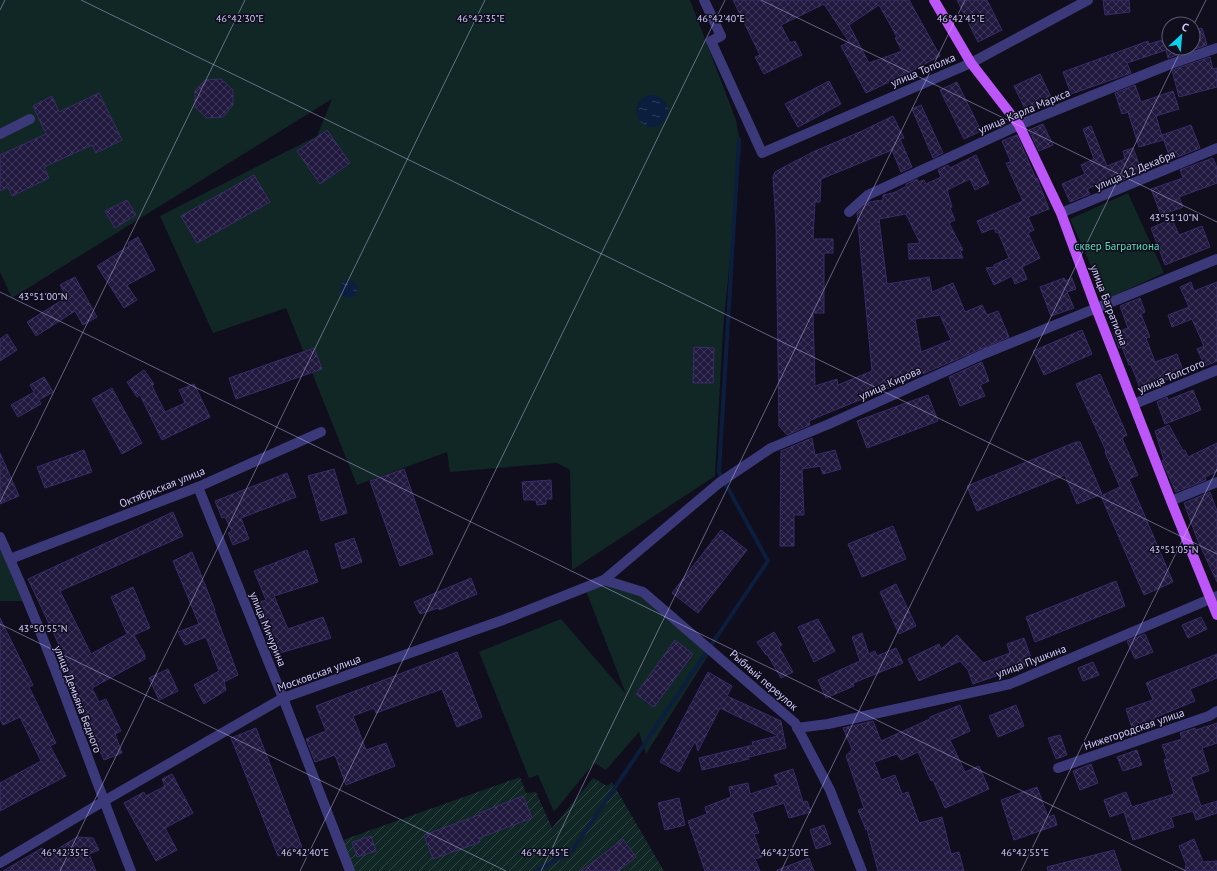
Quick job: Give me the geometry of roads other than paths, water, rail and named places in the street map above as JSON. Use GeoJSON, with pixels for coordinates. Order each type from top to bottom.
{"type":"FeatureCollection","features":[{"type":"Feature","properties":{"kind":"main road","name":"улица Багратиона"},"geometry":{"type":"LineString","coordinates":[[934,0],[971,62],[1019,126],[1061,213],[1171,502],[1214,597],[1217,615]]}},
{"type":"Feature","properties":{"kind":"street","name":"улица Тополка"},"geometry":{"type":"LineString","coordinates":[[704,0],[721,36],[711,41],[762,152],[971,62],[1088,0]]}},
{"type":"Feature","properties":{"kind":"street","name":"улица Карла Маркса"},"geometry":{"type":"LineString","coordinates":[[849,212],[868,195],[1019,126],[1168,65],[1217,48]]}},
{"type":"Feature","properties":{"kind":"street"},"geometry":{"type":"LineString","coordinates":[[0,134],[30,119]]}},
{"type":"Feature","properties":{"kind":"street","name":"улица 12 Декабря"},"geometry":{"type":"LineString","coordinates":[[1061,213],[1217,148]]}},
{"type":"Feature","properties":{"kind":"street","name":"улица Кирова"},"geometry":{"type":"LineString","coordinates":[[604,580],[719,483],[771,448],[829,424],[986,353],[1052,328],[1096,308],[1217,259]]}},
{"type":"Feature","properties":{"kind":"street","name":"улица Толстого"},"geometry":{"type":"LineString","coordinates":[[1134,404],[1217,370]]}},
{"type":"Feature","properties":{"kind":"street","name":"Октябрьская улица"},"geometry":{"type":"LineString","coordinates":[[10,559],[198,487],[321,432]]}},
{"type":"Feature","properties":{"kind":"street"},"geometry":{"type":"LineString","coordinates":[[1171,502],[1217,482]]}},
{"type":"Feature","properties":{"kind":"street","name":"улица Мичурина"},"geometry":{"type":"LineString","coordinates":[[198,487],[283,698],[350,871]]}},
{"type":"Feature","properties":{"kind":"street","name":"улица Демьяна Бедного"},"geometry":{"type":"LineString","coordinates":[[0,537],[29,601],[131,871]]}},
{"type":"Feature","properties":{"kind":"street","name":"Московская улица"},"geometry":{"type":"LineString","coordinates":[[0,864],[104,801],[283,698],[503,620],[604,580]]}},
{"type":"Feature","properties":{"kind":"street","name":"Рыбный переулок"},"geometry":{"type":"LineString","coordinates":[[604,580],[643,592],[795,723],[830,790],[862,871]]}},
{"type":"Feature","properties":{"kind":"street","name":"улица Пушкина"},"geometry":{"type":"LineString","coordinates":[[797,728],[828,724],[1010,684],[1214,597]]}},
{"type":"Feature","properties":{"kind":"street","name":"Нижегородская улица"},"geometry":{"type":"LineString","coordinates":[[1058,768],[1209,716],[1217,711]]}},
{"type":"Feature","properties":{"kind":"water"},"geometry":{"type":"Polygon","coordinates":[[[649,95],[655,95],[665,102],[668,111],[667,117],[661,124],[655,127],[649,127],[639,120],[636,114],[636,108],[643,98],[649,95]]]}},
{"type":"Feature","properties":{"kind":"water"},"geometry":{"type":"Polygon","coordinates":[[[349,280],[355,283],[358,289],[355,295],[349,298],[343,295],[340,289],[343,283],[349,280]]]}},
{"type":"Feature","properties":{"kind":"waterway"},"geometry":{"type":"LineString","coordinates":[[536,871],[572,851],[768,561],[719,472],[739,139]]}},
{"type":"Feature","properties":{"kind":"park label","name":"сквер Багратиона"},"geometry":{"type":"Point","coordinates":[1117,246]}}]}
